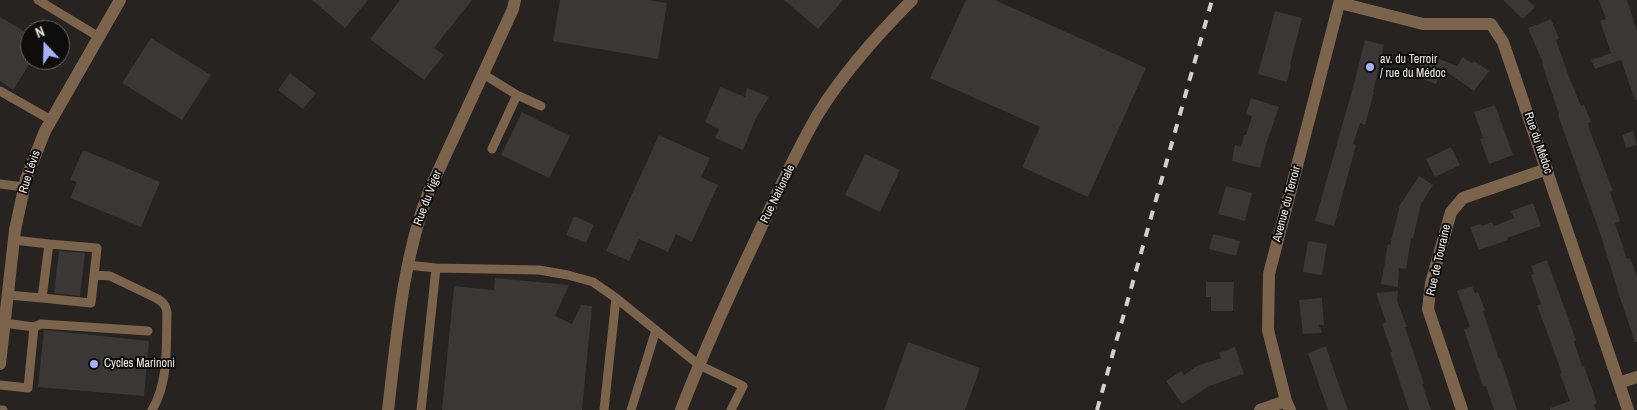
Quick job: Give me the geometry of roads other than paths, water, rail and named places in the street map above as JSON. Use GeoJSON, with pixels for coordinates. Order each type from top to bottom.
{"type":"FeatureCollection","features":[{"type":"Feature","properties":{"kind":"street","name":"Rue Lévis"},"geometry":{"type":"LineString","coordinates":[[0,364],[4,323],[3,307],[8,294],[14,240],[24,187],[38,146],[51,120],[120,0]]}},
{"type":"Feature","properties":{"kind":"street","name":"Rue du Viger"},"geometry":{"type":"LineString","coordinates":[[388,410],[407,264],[416,227],[429,191],[513,9],[515,0]]}},
{"type":"Feature","properties":{"kind":"street","name":"Rue Nationale"},"geometry":{"type":"LineString","coordinates":[[681,410],[716,324],[774,200],[818,115],[861,56],[912,0]]}},
{"type":"Feature","properties":{"kind":"street","name":"Rue du Médoc"},"geometry":{"type":"LineString","coordinates":[[1340,1],[1423,24],[1491,24],[1503,42],[1628,410]]}},
{"type":"Feature","properties":{"kind":"street","name":"Avenue du Terroir"},"geometry":{"type":"LineString","coordinates":[[1288,405],[1268,330],[1269,274],[1340,1]]}},
{"type":"Feature","properties":{"kind":"street","name":"Rue de Touraine"},"geometry":{"type":"LineString","coordinates":[[1462,410],[1428,309],[1431,283],[1451,212],[1463,198],[1547,169]]}},
{"type":"Feature","properties":{"kind":"street"},"geometry":{"type":"LineString","coordinates":[[1619,383],[1637,377]]}},
{"type":"Feature","properties":{"kind":"street"},"geometry":{"type":"LineString","coordinates":[[1260,410],[1288,405]]}},
{"type":"Feature","properties":{"kind":"lane"},"geometry":{"type":"LineString","coordinates":[[38,0],[99,36]]}},
{"type":"Feature","properties":{"kind":"lane"},"geometry":{"type":"LineString","coordinates":[[482,74],[517,95],[541,106]]}},
{"type":"Feature","properties":{"kind":"lane"},"geometry":{"type":"LineString","coordinates":[[0,91],[51,120]]}},
{"type":"Feature","properties":{"kind":"lane"},"geometry":{"type":"LineString","coordinates":[[492,149],[517,95]]}},
{"type":"Feature","properties":{"kind":"lane"},"geometry":{"type":"LineString","coordinates":[[0,184],[24,187]]}},
{"type":"Feature","properties":{"kind":"lane"},"geometry":{"type":"LineString","coordinates":[[8,294],[91,303],[97,248],[14,240]]}},
{"type":"Feature","properties":{"kind":"lane"},"geometry":{"type":"LineString","coordinates":[[42,298],[49,244]]}},
{"type":"Feature","properties":{"kind":"lane"},"geometry":{"type":"LineString","coordinates":[[407,264],[436,268],[539,270],[593,282],[616,298],[699,365],[743,386],[731,410]]}},
{"type":"Feature","properties":{"kind":"lane"},"geometry":{"type":"LineString","coordinates":[[420,410],[436,268]]}},
{"type":"Feature","properties":{"kind":"lane"},"geometry":{"type":"LineString","coordinates":[[94,275],[110,276],[156,298],[166,306],[163,380],[152,410]]}},
{"type":"Feature","properties":{"kind":"lane"},"geometry":{"type":"LineString","coordinates":[[604,410],[616,298]]}},
{"type":"Feature","properties":{"kind":"lane"},"geometry":{"type":"LineString","coordinates":[[4,323],[34,327],[41,324],[148,331]]}},
{"type":"Feature","properties":{"kind":"lane"},"geometry":{"type":"LineString","coordinates":[[0,385],[28,388],[34,327]]}},
{"type":"Feature","properties":{"kind":"lane"},"geometry":{"type":"LineString","coordinates":[[631,410],[656,330]]}},
{"type":"Feature","properties":{"kind":"railway"},"geometry":{"type":"LineString","coordinates":[[1097,410],[1212,0]]}},
{"type":"Feature","properties":{"kind":"place","name":"av. du Terroir / rue du Médoc"},"geometry":{"type":"Point","coordinates":[1370,67]}},
{"type":"Feature","properties":{"kind":"place","name":"Cycles Marinoni"},"geometry":{"type":"Point","coordinates":[94,364]}}]}
